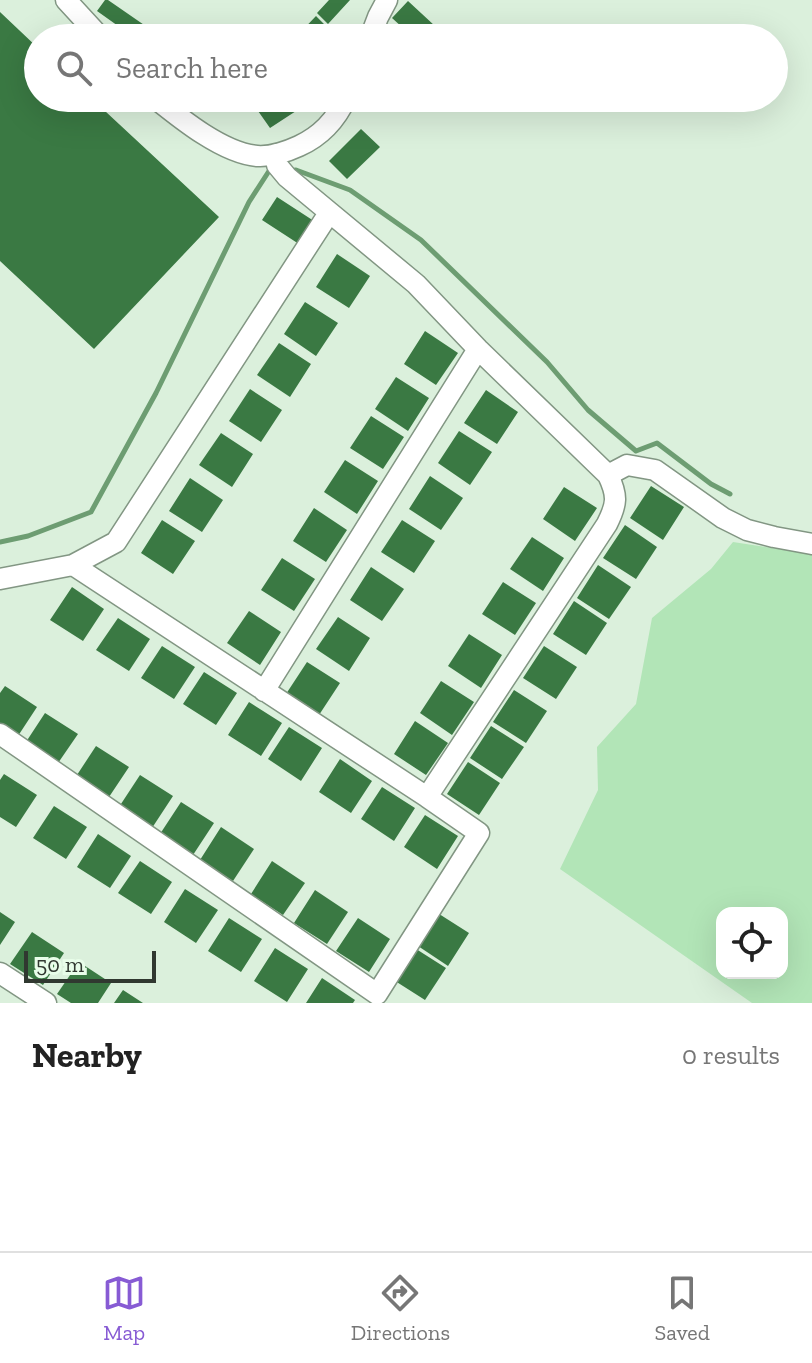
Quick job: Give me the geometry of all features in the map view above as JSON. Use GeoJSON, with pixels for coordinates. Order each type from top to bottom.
{"type":"FeatureCollection","features":[{"type":"Feature","properties":{"kind":"street"},"geometry":{"type":"LineString","coordinates":[[66,0],[88,24]]}},
{"type":"Feature","properties":{"kind":"street"},"geometry":{"type":"LineString","coordinates":[[375,24],[387,0]]}},
{"type":"Feature","properties":{"kind":"street"},"geometry":{"type":"LineString","coordinates":[[174,112],[232,149],[280,165],[329,213],[416,284],[608,475],[616,498],[607,524],[427,797]]}},
{"type":"Feature","properties":{"kind":"street"},"geometry":{"type":"LineString","coordinates":[[280,165],[322,131],[338,112]]}},
{"type":"Feature","properties":{"kind":"street"},"geometry":{"type":"LineString","coordinates":[[0,579],[73,565],[116,542],[329,213]]}},
{"type":"Feature","properties":{"kind":"street"},"geometry":{"type":"LineString","coordinates":[[264,691],[478,349]]}},
{"type":"Feature","properties":{"kind":"street"},"geometry":{"type":"LineString","coordinates":[[608,475],[627,465],[655,470],[723,518],[747,530],[812,544]]}},
{"type":"Feature","properties":{"kind":"street"},"geometry":{"type":"LineString","coordinates":[[0,734],[377,994],[479,833],[73,565]]}},
{"type":"Feature","properties":{"kind":"street"},"geometry":{"type":"LineString","coordinates":[[0,973],[46,1003]]}},
{"type":"Feature","properties":{"kind":"green space"},"geometry":{"type":"Polygon","coordinates":[[[733,542],[812,554],[812,1003],[752,1003],[718,979],[788,979],[788,907],[716,907],[716,978],[560,869],[598,790],[597,747],[636,704],[652,618],[711,569],[733,542]]]}},
{"type":"Feature","properties":{"kind":"building"},"geometry":{"type":"Polygon","coordinates":[[[108,0],[143,24],[115,24],[97,11],[108,0]]]}},
{"type":"Feature","properties":{"kind":"building"},"geometry":{"type":"Polygon","coordinates":[[[329,0],[350,0],[328,24],[317,13],[329,0]]]}},
{"type":"Feature","properties":{"kind":"building"},"geometry":{"type":"Polygon","coordinates":[[[408,1],[433,24],[399,24],[392,18],[408,1]]]}},
{"type":"Feature","properties":{"kind":"building"},"geometry":{"type":"Polygon","coordinates":[[[0,12],[24,35],[24,112],[106,112],[219,217],[94,349],[0,261],[0,12]]]}},
{"type":"Feature","properties":{"kind":"building"},"geometry":{"type":"Polygon","coordinates":[[[316,16],[324,24],[308,24],[316,16]]]}},
{"type":"Feature","properties":{"kind":"building"},"geometry":{"type":"Polygon","coordinates":[[[259,112],[295,112],[270,128],[259,112]]]}},
{"type":"Feature","properties":{"kind":"building"},"geometry":{"type":"Polygon","coordinates":[[[361,129],[380,147],[347,179],[329,161],[361,129]]]}},
{"type":"Feature","properties":{"kind":"building"},"geometry":{"type":"Polygon","coordinates":[[[277,197],[317,223],[302,246],[262,220],[277,197]]]}},
{"type":"Feature","properties":{"kind":"building"},"geometry":{"type":"Polygon","coordinates":[[[337,254],[370,276],[349,308],[316,287],[337,254]]]}},
{"type":"Feature","properties":{"kind":"building"},"geometry":{"type":"Polygon","coordinates":[[[305,302],[338,323],[316,356],[284,334],[305,302]]]}},
{"type":"Feature","properties":{"kind":"building"},"geometry":{"type":"Polygon","coordinates":[[[425,331],[458,353],[436,385],[404,364],[425,331]]]}},
{"type":"Feature","properties":{"kind":"building"},"geometry":{"type":"Polygon","coordinates":[[[279,343],[311,364],[290,397],[257,375],[279,343]]]}},
{"type":"Feature","properties":{"kind":"building"},"geometry":{"type":"Polygon","coordinates":[[[396,377],[429,398],[408,431],[375,409],[396,377]]]}},
{"type":"Feature","properties":{"kind":"building"},"geometry":{"type":"Polygon","coordinates":[[[250,389],[282,410],[261,442],[229,421],[250,389]]]}},
{"type":"Feature","properties":{"kind":"building"},"geometry":{"type":"Polygon","coordinates":[[[486,390],[518,412],[497,444],[464,423],[486,390]]]}},
{"type":"Feature","properties":{"kind":"building"},"geometry":{"type":"Polygon","coordinates":[[[371,416],[404,437],[383,469],[350,448],[371,416]]]}},
{"type":"Feature","properties":{"kind":"building"},"geometry":{"type":"Polygon","coordinates":[[[459,431],[492,452],[470,485],[438,463],[459,431]]]}},
{"type":"Feature","properties":{"kind":"building"},"geometry":{"type":"Polygon","coordinates":[[[221,433],[253,454],[232,487],[199,465],[221,433]]]}},
{"type":"Feature","properties":{"kind":"building"},"geometry":{"type":"Polygon","coordinates":[[[345,460],[378,481],[357,514],[324,492],[345,460]]]}},
{"type":"Feature","properties":{"kind":"building"},"geometry":{"type":"Polygon","coordinates":[[[430,476],[463,498],[441,530],[409,509],[430,476]]]}},
{"type":"Feature","properties":{"kind":"building"},"geometry":{"type":"Polygon","coordinates":[[[190,478],[223,500],[202,532],[169,511],[190,478]]]}},
{"type":"Feature","properties":{"kind":"building"},"geometry":{"type":"Polygon","coordinates":[[[651,486],[684,507],[663,540],[630,518],[651,486]]]}},
{"type":"Feature","properties":{"kind":"building"},"geometry":{"type":"Polygon","coordinates":[[[564,487],[597,508],[575,541],[543,519],[564,487]]]}},
{"type":"Feature","properties":{"kind":"building"},"geometry":{"type":"Polygon","coordinates":[[[314,508],[347,530],[326,562],[293,541],[314,508]]]}},
{"type":"Feature","properties":{"kind":"building"},"geometry":{"type":"Polygon","coordinates":[[[162,520],[195,541],[173,574],[141,553],[162,520]]]}},
{"type":"Feature","properties":{"kind":"building"},"geometry":{"type":"Polygon","coordinates":[[[402,520],[435,541],[414,573],[381,552],[402,520]]]}},
{"type":"Feature","properties":{"kind":"building"},"geometry":{"type":"Polygon","coordinates":[[[625,525],[657,547],[636,579],[603,558],[625,525]]]}},
{"type":"Feature","properties":{"kind":"building"},"geometry":{"type":"Polygon","coordinates":[[[532,537],[564,558],[543,591],[510,569],[532,537]]]}},
{"type":"Feature","properties":{"kind":"building"},"geometry":{"type":"Polygon","coordinates":[[[282,558],[315,579],[294,611],[261,590],[282,558]]]}},
{"type":"Feature","properties":{"kind":"building"},"geometry":{"type":"Polygon","coordinates":[[[598,565],[631,587],[609,619],[577,598],[598,565]]]}},
{"type":"Feature","properties":{"kind":"building"},"geometry":{"type":"Polygon","coordinates":[[[371,567],[404,589],[382,621],[350,600],[371,567]]]}},
{"type":"Feature","properties":{"kind":"building"},"geometry":{"type":"Polygon","coordinates":[[[503,582],[536,603],[515,635],[482,614],[503,582]]]}},
{"type":"Feature","properties":{"kind":"building"},"geometry":{"type":"Polygon","coordinates":[[[72,587],[104,609],[83,641],[50,620],[72,587]]]}},
{"type":"Feature","properties":{"kind":"building"},"geometry":{"type":"Polygon","coordinates":[[[574,601],[607,623],[586,655],[553,634],[574,601]]]}},
{"type":"Feature","properties":{"kind":"building"},"geometry":{"type":"Polygon","coordinates":[[[249,611],[281,632],[260,665],[227,643],[249,611]]]}},
{"type":"Feature","properties":{"kind":"building"},"geometry":{"type":"Polygon","coordinates":[[[338,617],[370,638],[349,671],[316,649],[338,617]]]}},
{"type":"Feature","properties":{"kind":"building"},"geometry":{"type":"Polygon","coordinates":[[[118,618],[150,639],[129,671],[96,650],[118,618]]]}},
{"type":"Feature","properties":{"kind":"building"},"geometry":{"type":"Polygon","coordinates":[[[469,634],[502,655],[481,688],[448,666],[469,634]]]}},
{"type":"Feature","properties":{"kind":"building"},"geometry":{"type":"Polygon","coordinates":[[[162,646],[195,667],[174,699],[141,678],[162,646]]]}},
{"type":"Feature","properties":{"kind":"building"},"geometry":{"type":"Polygon","coordinates":[[[544,646],[577,667],[556,699],[523,678],[544,646]]]}},
{"type":"Feature","properties":{"kind":"building"},"geometry":{"type":"Polygon","coordinates":[[[307,662],[340,683],[319,715],[286,694],[307,662]]]}},
{"type":"Feature","properties":{"kind":"building"},"geometry":{"type":"Polygon","coordinates":[[[204,672],[237,693],[216,725],[183,704],[204,672]]]}},
{"type":"Feature","properties":{"kind":"building"},"geometry":{"type":"Polygon","coordinates":[[[441,681],[474,702],[452,735],[420,713],[441,681]]]}},
{"type":"Feature","properties":{"kind":"building"},"geometry":{"type":"Polygon","coordinates":[[[5,686],[37,707],[16,739],[0,729],[0,693],[5,686]]]}},
{"type":"Feature","properties":{"kind":"building"},"geometry":{"type":"Polygon","coordinates":[[[514,690],[547,711],[526,743],[493,722],[514,690]]]}},
{"type":"Feature","properties":{"kind":"building"},"geometry":{"type":"Polygon","coordinates":[[[249,702],[282,723],[261,756],[228,735],[249,702]]]}},
{"type":"Feature","properties":{"kind":"building"},"geometry":{"type":"Polygon","coordinates":[[[45,713],[78,734],[56,766],[24,745],[45,713]]]}},
{"type":"Feature","properties":{"kind":"building"},"geometry":{"type":"Polygon","coordinates":[[[415,721],[448,743],[426,775],[394,754],[415,721]]]}},
{"type":"Feature","properties":{"kind":"building"},"geometry":{"type":"Polygon","coordinates":[[[491,726],[524,747],[502,779],[470,758],[491,726]]]}},
{"type":"Feature","properties":{"kind":"building"},"geometry":{"type":"Polygon","coordinates":[[[289,727],[322,748],[301,781],[268,759],[289,727]]]}},
{"type":"Feature","properties":{"kind":"building"},"geometry":{"type":"Polygon","coordinates":[[[96,746],[129,767],[107,800],[75,778],[96,746]]]}},
{"type":"Feature","properties":{"kind":"building"},"geometry":{"type":"Polygon","coordinates":[[[340,759],[372,781],[351,813],[319,792],[340,759]]]}},
{"type":"Feature","properties":{"kind":"building"},"geometry":{"type":"Polygon","coordinates":[[[468,762],[500,783],[479,815],[447,794],[468,762]]]}},
{"type":"Feature","properties":{"kind":"building"},"geometry":{"type":"Polygon","coordinates":[[[4,774],[37,795],[16,827],[0,817],[0,780],[4,774]]]}},
{"type":"Feature","properties":{"kind":"building"},"geometry":{"type":"Polygon","coordinates":[[[140,775],[173,796],[152,828],[119,807],[140,775]]]}},
{"type":"Feature","properties":{"kind":"building"},"geometry":{"type":"Polygon","coordinates":[[[382,787],[415,808],[394,841],[361,819],[382,787]]]}},
{"type":"Feature","properties":{"kind":"building"},"geometry":{"type":"Polygon","coordinates":[[[181,802],[214,823],[193,855],[160,834],[181,802]]]}},
{"type":"Feature","properties":{"kind":"building"},"geometry":{"type":"Polygon","coordinates":[[[54,806],[87,827],[66,859],[33,838],[54,806]]]}},
{"type":"Feature","properties":{"kind":"building"},"geometry":{"type":"Polygon","coordinates":[[[425,815],[458,836],[437,869],[404,847],[425,815]]]}},
{"type":"Feature","properties":{"kind":"building"},"geometry":{"type":"Polygon","coordinates":[[[221,827],[254,849],[233,881],[200,860],[221,827]]]}},
{"type":"Feature","properties":{"kind":"building"},"geometry":{"type":"Polygon","coordinates":[[[98,834],[131,856],[110,888],[77,867],[98,834]]]}},
{"type":"Feature","properties":{"kind":"building"},"geometry":{"type":"Polygon","coordinates":[[[140,861],[172,882],[151,914],[118,893],[140,861]]]}},
{"type":"Feature","properties":{"kind":"building"},"geometry":{"type":"Polygon","coordinates":[[[272,861],[305,883],[283,915],[251,894],[272,861]]]}},
{"type":"Feature","properties":{"kind":"building"},"geometry":{"type":"Polygon","coordinates":[[[185,889],[218,910],[196,943],[164,922],[185,889]]]}},
{"type":"Feature","properties":{"kind":"building"},"geometry":{"type":"Polygon","coordinates":[[[315,890],[348,912],[327,944],[294,923],[315,890]]]}},
{"type":"Feature","properties":{"kind":"building"},"geometry":{"type":"Polygon","coordinates":[[[0,912],[15,922],[0,945],[0,912]]]}},
{"type":"Feature","properties":{"kind":"building"},"geometry":{"type":"Polygon","coordinates":[[[436,912],[469,933],[448,966],[415,944],[436,912]]]}},
{"type":"Feature","properties":{"kind":"building"},"geometry":{"type":"Polygon","coordinates":[[[229,918],[262,939],[241,972],[208,951],[229,918]]]}},
{"type":"Feature","properties":{"kind":"building"},"geometry":{"type":"Polygon","coordinates":[[[358,918],[390,939],[369,972],[336,951],[358,918]]]}},
{"type":"Feature","properties":{"kind":"building"},"geometry":{"type":"Polygon","coordinates":[[[32,932],[64,953],[43,985],[10,964],[32,932]]]}},
{"type":"Feature","properties":{"kind":"building"},"geometry":{"type":"Polygon","coordinates":[[[413,947],[446,968],[425,1000],[392,979],[413,947]]]}},
{"type":"Feature","properties":{"kind":"building"},"geometry":{"type":"Polygon","coordinates":[[[275,948],[308,969],[287,1002],[254,981],[275,948]]]}},
{"type":"Feature","properties":{"kind":"building"},"geometry":{"type":"Polygon","coordinates":[[[79,962],[111,983],[98,1003],[71,1003],[57,994],[79,962]]]}},
{"type":"Feature","properties":{"kind":"building"},"geometry":{"type":"Polygon","coordinates":[[[322,978],[355,1000],[353,1003],[306,1003],[322,978]]]}},
{"type":"Feature","properties":{"kind":"building"},"geometry":{"type":"Polygon","coordinates":[[[123,990],[143,1003],[114,1003],[123,990]]]}},
{"type":"Feature","properties":{"kind":"waterway"},"geometry":{"type":"LineString","coordinates":[[289,171],[296,170],[350,190],[421,240],[547,362],[588,410],[636,451],[657,443],[711,484],[730,494]]}},
{"type":"Feature","properties":{"kind":"waterway"},"geometry":{"type":"LineString","coordinates":[[0,542],[28,536],[91,512],[156,393],[249,202],[269,171],[275,171]]}}]}
